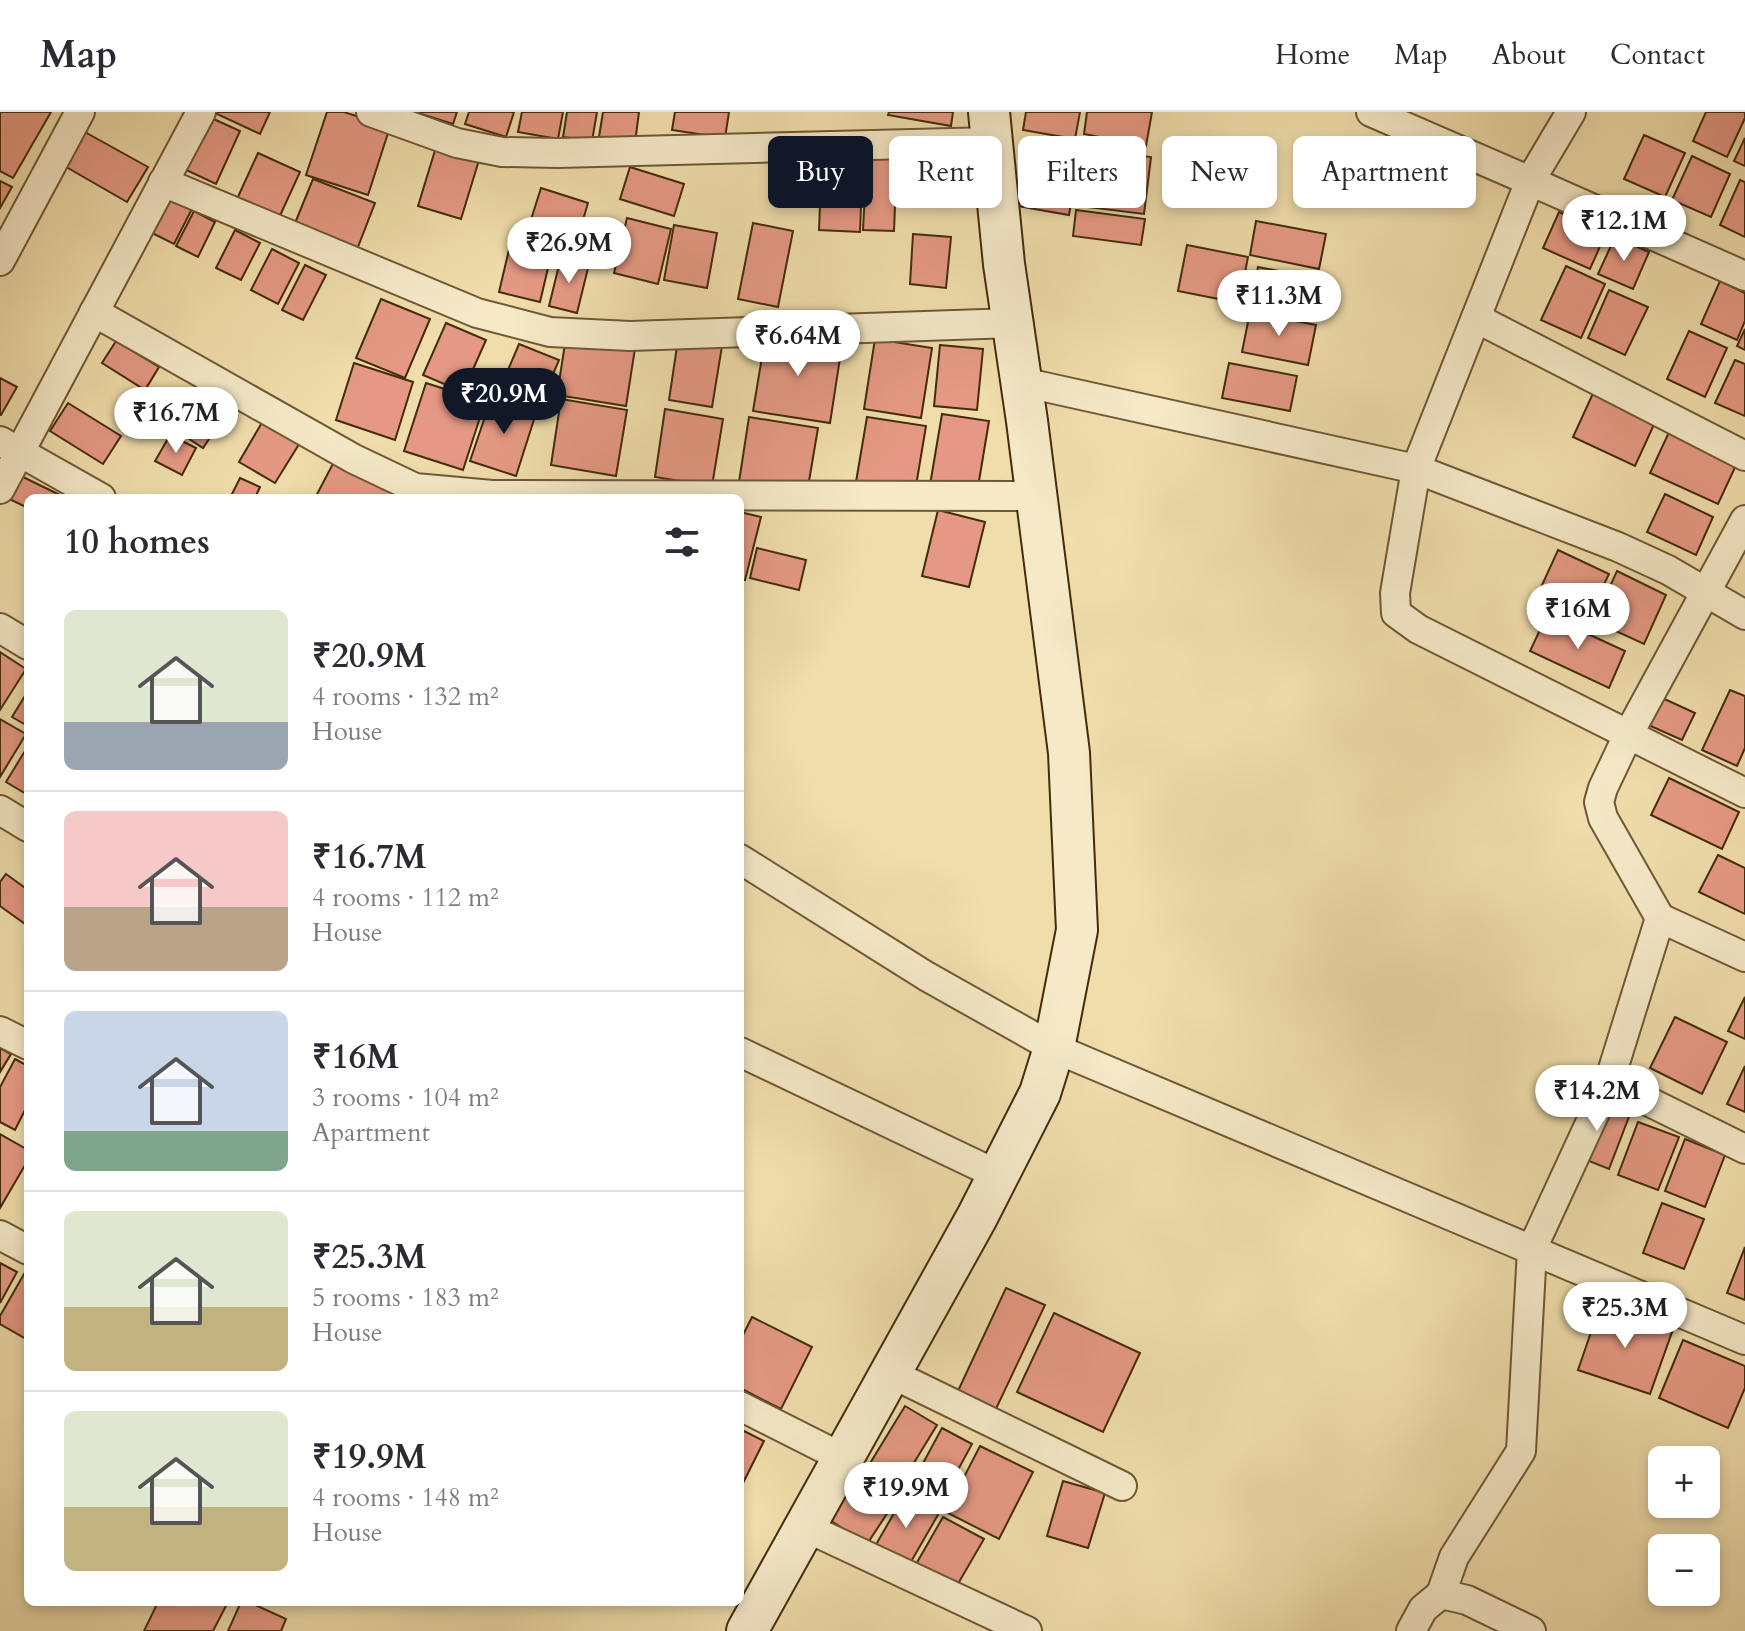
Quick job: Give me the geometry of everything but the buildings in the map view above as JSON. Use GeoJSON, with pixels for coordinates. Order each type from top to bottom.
{"type":"FeatureCollection","features":[{"type":"Feature","properties":{"kind":"street"},"geometry":{"type":"LineString","coordinates":[[0,261],[80,112]]}},
{"type":"Feature","properties":{"kind":"street"},"geometry":{"type":"LineString","coordinates":[[0,489],[10,446],[94,312],[201,112]]}},
{"type":"Feature","properties":{"kind":"street"},"geometry":{"type":"LineString","coordinates":[[371,112],[457,143],[502,152],[558,153],[990,127],[1069,753],[1077,930],[1054,1048],[1040,1093],[747,1631]]}},
{"type":"Feature","properties":{"kind":"street"},"geometry":{"type":"LineString","coordinates":[[1371,112],[1745,276]]}},
{"type":"Feature","properties":{"kind":"street"},"geometry":{"type":"LineString","coordinates":[[1571,112],[1530,181],[1416,469],[1395,593],[1396,613],[1418,629],[1745,793]]}},
{"type":"Feature","properties":{"kind":"street"},"geometry":{"type":"LineString","coordinates":[[163,182],[477,313],[550,332],[630,336],[1013,323]]}},
{"type":"Feature","properties":{"kind":"street"},"geometry":{"type":"LineString","coordinates":[[94,312],[354,459],[415,488],[481,494]]}},
{"type":"Feature","properties":{"kind":"street"},"geometry":{"type":"LineString","coordinates":[[1476,318],[1745,456]]}},
{"type":"Feature","properties":{"kind":"street"},"geometry":{"type":"LineString","coordinates":[[1022,382],[1416,469],[1618,547],[1745,615]]}},
{"type":"Feature","properties":{"kind":"street"},"geometry":{"type":"LineString","coordinates":[[10,446],[94,494]]}},
{"type":"Feature","properties":{"kind":"street"},"geometry":{"type":"LineString","coordinates":[[744,495],[1037,496]]}},
{"type":"Feature","properties":{"kind":"street"},"geometry":{"type":"LineString","coordinates":[[1745,520],[1629,733],[1599,802],[1603,818],[1660,918],[1745,957]]}},
{"type":"Feature","properties":{"kind":"street"},"geometry":{"type":"LineString","coordinates":[[0,628],[24,643]]}},
{"type":"Feature","properties":{"kind":"street"},"geometry":{"type":"LineString","coordinates":[[0,810],[24,825]]}},
{"type":"Feature","properties":{"kind":"street"},"geometry":{"type":"LineString","coordinates":[[744,862],[926,976],[1054,1048],[1745,1340]]}},
{"type":"Feature","properties":{"kind":"street"},"geometry":{"type":"LineString","coordinates":[[1411,1631],[1423,1609],[1441,1594],[1454,1557],[1521,1451],[1532,1249],[1609,1082],[1660,918]]}},
{"type":"Feature","properties":{"kind":"street"},"geometry":{"type":"LineString","coordinates":[[0,1031],[24,1043]]}},
{"type":"Feature","properties":{"kind":"street"},"geometry":{"type":"LineString","coordinates":[[744,1054],[998,1175]]}},
{"type":"Feature","properties":{"kind":"street"},"geometry":{"type":"LineString","coordinates":[[1609,1082],[1745,1149]]}},
{"type":"Feature","properties":{"kind":"street"},"geometry":{"type":"LineString","coordinates":[[0,1235],[24,1248]]}},
{"type":"Feature","properties":{"kind":"street"},"geometry":{"type":"LineString","coordinates":[[890,1373],[1122,1486]]}},
{"type":"Feature","properties":{"kind":"street"},"geometry":{"type":"LineString","coordinates":[[744,1408],[843,1458]]}},
{"type":"Feature","properties":{"kind":"street"},"geometry":{"type":"LineString","coordinates":[[805,1527],[1017,1629]]}},
{"type":"Feature","properties":{"kind":"street"},"geometry":{"type":"LineString","coordinates":[[1441,1594],[1467,1600],[1531,1631]]}}]}
